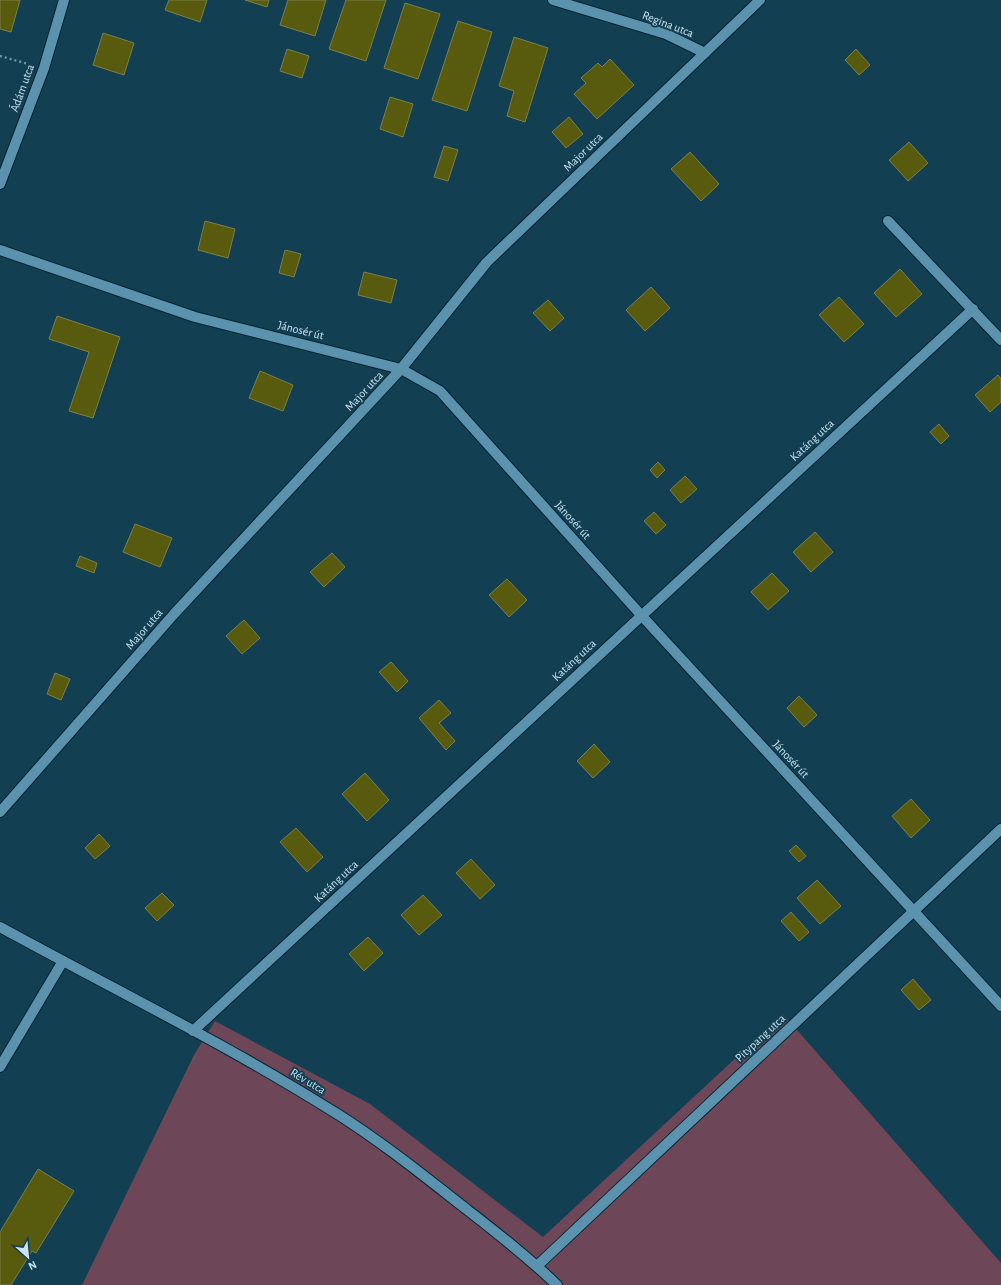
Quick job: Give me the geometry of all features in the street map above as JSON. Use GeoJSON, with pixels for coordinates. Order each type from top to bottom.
{"type":"FeatureCollection","features":[{"type":"Feature","properties":{"kind":"street","name":"Ádám utca"},"geometry":{"type":"LineString","coordinates":[[0,184],[44,68],[64,0]]}},
{"type":"Feature","properties":{"kind":"street","name":"Regina utca"},"geometry":{"type":"LineString","coordinates":[[553,0],[666,34],[705,53]]}},
{"type":"Feature","properties":{"kind":"street","name":"Major utca"},"geometry":{"type":"LineString","coordinates":[[0,812],[174,614],[401,369],[487,262],[760,0]]}},
{"type":"Feature","properties":{"kind":"street"},"geometry":{"type":"LineString","coordinates":[[888,221],[1001,340]]}},
{"type":"Feature","properties":{"kind":"street","name":"Jánosér út"},"geometry":{"type":"LineString","coordinates":[[0,250],[195,317],[401,369],[440,391],[641,615],[1001,1006]]}},
{"type":"Feature","properties":{"kind":"street","name":"Katáng utca"},"geometry":{"type":"LineString","coordinates":[[193,1031],[641,615],[973,310]]}},
{"type":"Feature","properties":{"kind":"street","name":"Pitypang utca"},"geometry":{"type":"LineString","coordinates":[[537,1266],[1001,829]]}},
{"type":"Feature","properties":{"kind":"street","name":"Rév utca"},"geometry":{"type":"LineString","coordinates":[[0,927],[275,1076],[340,1115],[442,1190],[516,1248],[558,1285]]}},
{"type":"Feature","properties":{"kind":"street"},"geometry":{"type":"LineString","coordinates":[[0,1067],[63,961]]}},
{"type":"Feature","properties":{"kind":"path"},"geometry":{"type":"LineString","coordinates":[[0,56],[44,68]]}},
{"type":"Feature","properties":{"kind":"shaded area"},"geometry":{"type":"Polygon","coordinates":[[[783,1014],[1001,1263],[1001,1285],[82,1285],[194,1055],[215,1021],[370,1104],[543,1237],[783,1014]]]}},
{"type":"Feature","properties":{"kind":"building"},"geometry":{"type":"Polygon","coordinates":[[[0,0],[20,0],[11,32],[0,29],[0,0]]]}},
{"type":"Feature","properties":{"kind":"building"},"geometry":{"type":"Polygon","coordinates":[[[169,0],[207,0],[200,22],[165,10],[169,0]]]}},
{"type":"Feature","properties":{"kind":"building"},"geometry":{"type":"Polygon","coordinates":[[[245,0],[269,0],[267,7],[245,0]]]}},
{"type":"Feature","properties":{"kind":"building"},"geometry":{"type":"Polygon","coordinates":[[[288,0],[326,0],[315,36],[280,25],[288,0]]]}},
{"type":"Feature","properties":{"kind":"building"},"geometry":{"type":"Polygon","coordinates":[[[346,0],[386,0],[366,61],[329,49],[346,0]]]}},
{"type":"Feature","properties":{"kind":"building"},"geometry":{"type":"Polygon","coordinates":[[[405,3],[440,14],[418,79],[384,68],[405,3]]]}},
{"type":"Feature","properties":{"kind":"building"},"geometry":{"type":"Polygon","coordinates":[[[458,21],[492,32],[467,111],[432,100],[458,21]]]}},
{"type":"Feature","properties":{"kind":"building"},"geometry":{"type":"Polygon","coordinates":[[[103,33],[134,43],[124,75],[93,65],[103,33]]]}},
{"type":"Feature","properties":{"kind":"building"},"geometry":{"type":"Polygon","coordinates":[[[514,37],[548,48],[525,122],[507,116],[514,91],[499,86],[514,37]]]}},
{"type":"Feature","properties":{"kind":"building"},"geometry":{"type":"Polygon","coordinates":[[[287,49],[309,56],[302,78],[280,71],[287,49]]]}},
{"type":"Feature","properties":{"kind":"building"},"geometry":{"type":"Polygon","coordinates":[[[856,49],[870,65],[859,75],[845,60],[856,49]]]}},
{"type":"Feature","properties":{"kind":"building"},"geometry":{"type":"Polygon","coordinates":[[[610,59],[634,85],[597,119],[574,94],[586,83],[581,78],[598,63],[602,67],[610,59]]]}},
{"type":"Feature","properties":{"kind":"building"},"geometry":{"type":"Polygon","coordinates":[[[390,97],[413,104],[403,137],[380,129],[390,97]]]}},
{"type":"Feature","properties":{"kind":"building"},"geometry":{"type":"Polygon","coordinates":[[[569,117],[583,134],[566,148],[552,132],[569,117]]]}},
{"type":"Feature","properties":{"kind":"building"},"geometry":{"type":"Polygon","coordinates":[[[909,142],[928,163],[908,181],[889,160],[909,142]]]}},
{"type":"Feature","properties":{"kind":"building"},"geometry":{"type":"Polygon","coordinates":[[[444,146],[458,150],[448,181],[434,177],[444,146]]]}},
{"type":"Feature","properties":{"kind":"building"},"geometry":{"type":"Polygon","coordinates":[[[690,152],[719,184],[701,201],[671,169],[690,152]]]}},
{"type":"Feature","properties":{"kind":"building"},"geometry":{"type":"Polygon","coordinates":[[[205,221],[235,229],[228,258],[198,250],[205,221]]]}},
{"type":"Feature","properties":{"kind":"building"},"geometry":{"type":"Polygon","coordinates":[[[285,250],[301,254],[294,277],[279,273],[285,250]]]}},
{"type":"Feature","properties":{"kind":"building"},"geometry":{"type":"Polygon","coordinates":[[[900,269],[922,294],[896,317],[874,293],[900,269]]]}},
{"type":"Feature","properties":{"kind":"building"},"geometry":{"type":"Polygon","coordinates":[[[364,272],[397,280],[391,303],[358,295],[364,272]]]}},
{"type":"Feature","properties":{"kind":"building"},"geometry":{"type":"Polygon","coordinates":[[[651,287],[670,308],[645,331],[626,310],[651,287]]]}},
{"type":"Feature","properties":{"kind":"building"},"geometry":{"type":"Polygon","coordinates":[[[839,297],[864,324],[844,342],[819,315],[839,297]]]}},
{"type":"Feature","properties":{"kind":"building"},"geometry":{"type":"Polygon","coordinates":[[[548,300],[564,318],[550,331],[533,313],[548,300]]]}},
{"type":"Feature","properties":{"kind":"building"},"geometry":{"type":"Polygon","coordinates":[[[57,316],[120,337],[93,418],[69,411],[89,352],[49,339],[57,316]]]}},
{"type":"Feature","properties":{"kind":"building"},"geometry":{"type":"Polygon","coordinates":[[[260,371],[293,385],[283,411],[249,398],[260,371]]]}},
{"type":"Feature","properties":{"kind":"building"},"geometry":{"type":"Polygon","coordinates":[[[998,375],[1001,379],[1001,402],[990,412],[975,395],[998,375]]]}},
{"type":"Feature","properties":{"kind":"building"},"geometry":{"type":"Polygon","coordinates":[[[939,424],[949,436],[941,444],[930,432],[939,424]]]}},
{"type":"Feature","properties":{"kind":"building"},"geometry":{"type":"Polygon","coordinates":[[[658,462],[665,470],[657,478],[650,470],[658,462]]]}},
{"type":"Feature","properties":{"kind":"building"},"geometry":{"type":"Polygon","coordinates":[[[685,476],[697,489],[681,503],[670,490],[685,476]]]}},
{"type":"Feature","properties":{"kind":"building"},"geometry":{"type":"Polygon","coordinates":[[[654,512],[666,525],[656,534],[644,521],[654,512]]]}},
{"type":"Feature","properties":{"kind":"building"},"geometry":{"type":"Polygon","coordinates":[[[135,524],[172,538],[160,567],[123,552],[135,524]]]}},
{"type":"Feature","properties":{"kind":"building"},"geometry":{"type":"Polygon","coordinates":[[[815,532],[833,552],[811,572],[793,552],[815,532]]]}},
{"type":"Feature","properties":{"kind":"building"},"geometry":{"type":"Polygon","coordinates":[[[332,553],[345,567],[324,587],[310,572],[332,553]]]}},
{"type":"Feature","properties":{"kind":"building"},"geometry":{"type":"Polygon","coordinates":[[[80,556],[97,563],[94,573],[76,566],[80,556]]]}},
{"type":"Feature","properties":{"kind":"building"},"geometry":{"type":"Polygon","coordinates":[[[772,573],[789,591],[768,610],[751,592],[772,573]]]}},
{"type":"Feature","properties":{"kind":"building"},"geometry":{"type":"Polygon","coordinates":[[[507,579],[527,600],[509,617],[489,595],[507,579]]]}},
{"type":"Feature","properties":{"kind":"building"},"geometry":{"type":"Polygon","coordinates":[[[244,620],[260,638],[242,654],[226,636],[244,620]]]}},
{"type":"Feature","properties":{"kind":"building"},"geometry":{"type":"Polygon","coordinates":[[[391,662],[408,681],[397,692],[379,672],[391,662]]]}},
{"type":"Feature","properties":{"kind":"building"},"geometry":{"type":"Polygon","coordinates":[[[55,673],[70,679],[61,700],[47,694],[55,673]]]}},
{"type":"Feature","properties":{"kind":"building"},"geometry":{"type":"Polygon","coordinates":[[[799,696],[817,715],[804,727],[787,708],[799,696]]]}},
{"type":"Feature","properties":{"kind":"building"},"geometry":{"type":"Polygon","coordinates":[[[439,700],[451,713],[439,723],[455,741],[446,750],[419,718],[439,700]]]}},
{"type":"Feature","properties":{"kind":"building"},"geometry":{"type":"Polygon","coordinates":[[[594,744],[610,762],[593,778],[577,761],[594,744]]]}},
{"type":"Feature","properties":{"kind":"building"},"geometry":{"type":"Polygon","coordinates":[[[365,773],[389,800],[367,821],[342,794],[365,773]]]}},
{"type":"Feature","properties":{"kind":"building"},"geometry":{"type":"Polygon","coordinates":[[[911,799],[930,820],[911,838],[892,816],[911,799]]]}},
{"type":"Feature","properties":{"kind":"building"},"geometry":{"type":"Polygon","coordinates":[[[296,828],[323,857],[307,872],[280,842],[296,828]]]}},
{"type":"Feature","properties":{"kind":"building"},"geometry":{"type":"Polygon","coordinates":[[[99,834],[110,846],[95,859],[85,848],[99,834]]]}},
{"type":"Feature","properties":{"kind":"building"},"geometry":{"type":"Polygon","coordinates":[[[796,845],[806,856],[799,862],[789,851],[796,845]]]}},
{"type":"Feature","properties":{"kind":"building"},"geometry":{"type":"Polygon","coordinates":[[[471,859],[495,885],[480,899],[456,873],[471,859]]]}},
{"type":"Feature","properties":{"kind":"building"},"geometry":{"type":"Polygon","coordinates":[[[817,880],[841,906],[820,924],[797,898],[817,880]]]}},
{"type":"Feature","properties":{"kind":"building"},"geometry":{"type":"Polygon","coordinates":[[[162,893],[174,905],[157,921],[145,908],[162,893]]]}},
{"type":"Feature","properties":{"kind":"building"},"geometry":{"type":"Polygon","coordinates":[[[423,895],[442,915],[419,935],[401,915],[423,895]]]}},
{"type":"Feature","properties":{"kind":"building"},"geometry":{"type":"Polygon","coordinates":[[[791,912],[809,932],[799,941],[781,921],[791,912]]]}},
{"type":"Feature","properties":{"kind":"building"},"geometry":{"type":"Polygon","coordinates":[[[368,937],[383,953],[364,971],[349,954],[368,937]]]}},
{"type":"Feature","properties":{"kind":"building"},"geometry":{"type":"Polygon","coordinates":[[[913,979],[931,1000],[919,1010],[901,990],[913,979]]]}},
{"type":"Feature","properties":{"kind":"building"},"geometry":{"type":"Polygon","coordinates":[[[38,1169],[74,1191],[36,1253],[32,1251],[11,1285],[0,1285],[0,1232],[38,1169]]]}}]}
